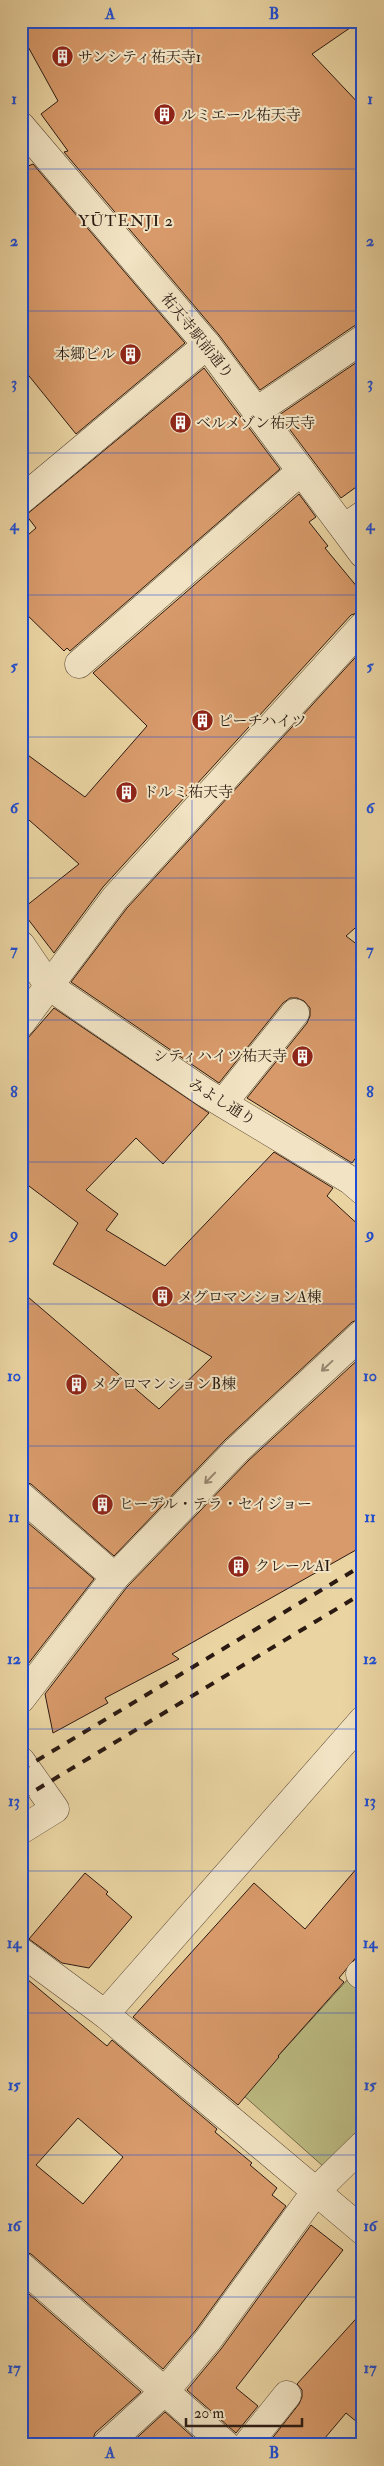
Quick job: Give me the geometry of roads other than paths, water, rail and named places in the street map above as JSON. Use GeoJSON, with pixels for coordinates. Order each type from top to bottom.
{"type":"FeatureCollection","features":[{"type":"Feature","properties":{"kind":"street","name":"祐天寺駅前通り"},"geometry":{"type":"LineString","coordinates":[[21,126],[31,154],[207,345],[301,471],[353,521],[363,554]]}},
{"type":"Feature","properties":{"kind":"street"},"geometry":{"type":"LineString","coordinates":[[257,411],[363,339]]}},
{"type":"Feature","properties":{"kind":"street"},"geometry":{"type":"LineString","coordinates":[[21,500],[207,345]]}},
{"type":"Feature","properties":{"kind":"street"},"geometry":{"type":"LineString","coordinates":[[79,664],[301,471]]}},
{"type":"Feature","properties":{"kind":"street"},"geometry":{"type":"LineString","coordinates":[[21,1023],[115,898],[363,626]]}},
{"type":"Feature","properties":{"kind":"street","name":"みよし通り"},"geometry":{"type":"LineString","coordinates":[[21,945],[49,986],[223,1103],[359,1179]]}},
{"type":"Feature","properties":{"kind":"street"},"geometry":{"type":"LineString","coordinates":[[223,1103],[295,1013]]}},
{"type":"Feature","properties":{"kind":"street"},"geometry":{"type":"LineString","coordinates":[[21,1699],[114,1577],[237,1450],[363,1332]]}},
{"type":"Feature","properties":{"kind":"street"},"geometry":{"type":"LineString","coordinates":[[21,1496],[114,1577]]}},
{"type":"Feature","properties":{"kind":"street"},"geometry":{"type":"LineString","coordinates":[[105,2014],[363,1720]]}},
{"type":"Feature","properties":{"kind":"street"},"geometry":{"type":"LineString","coordinates":[[21,1761],[54,1809],[21,1830]]}},
{"type":"Feature","properties":{"kind":"street"},"geometry":{"type":"LineString","coordinates":[[21,1952],[105,2014],[363,2231]]}},
{"type":"Feature","properties":{"kind":"street"},"geometry":{"type":"LineString","coordinates":[[106,2445],[166,2390],[208,2340],[316,2192],[363,2145]]}},
{"type":"Feature","properties":{"kind":"street"},"geometry":{"type":"LineString","coordinates":[[21,2266],[166,2390],[226,2445]]}},
{"type":"Feature","properties":{"kind":"street"},"geometry":{"type":"LineString","coordinates":[[247,2445],[287,2395]]}},
{"type":"Feature","properties":{"kind":"railway"},"geometry":{"type":"LineString","coordinates":[[21,1770],[363,1565]]}},
{"type":"Feature","properties":{"kind":"railway"},"geometry":{"type":"LineString","coordinates":[[21,1799],[363,1593]]}},
{"type":"Feature","properties":{"kind":"place","name":"サンシティ祐天寺1"},"geometry":{"type":"Point","coordinates":[62,57]}},
{"type":"Feature","properties":{"kind":"place","name":"ルミエール祐天寺"},"geometry":{"type":"Point","coordinates":[165,115]}},
{"type":"Feature","properties":{"kind":"place","name":"本郷ビル"},"geometry":{"type":"Point","coordinates":[131,354]}},
{"type":"Feature","properties":{"kind":"place","name":"ベルメゾン祐天寺"},"geometry":{"type":"Point","coordinates":[180,423]}},
{"type":"Feature","properties":{"kind":"place","name":"ピーチハイツ"},"geometry":{"type":"Point","coordinates":[202,721]}},
{"type":"Feature","properties":{"kind":"place","name":"ドルミ祐天寺"},"geometry":{"type":"Point","coordinates":[127,792]}},
{"type":"Feature","properties":{"kind":"place","name":"シティハイツ祐天寺"},"geometry":{"type":"Point","coordinates":[303,1056]}},
{"type":"Feature","properties":{"kind":"place","name":"メグロマンションA棟"},"geometry":{"type":"Point","coordinates":[162,1297]}},
{"type":"Feature","properties":{"kind":"place","name":"メグロマンションB棟"},"geometry":{"type":"Point","coordinates":[76,1384]}},
{"type":"Feature","properties":{"kind":"place","name":"ヒーデル・テラ・セイジョー"},"geometry":{"type":"Point","coordinates":[103,1504]}},
{"type":"Feature","properties":{"kind":"place","name":"クレールAI"},"geometry":{"type":"Point","coordinates":[239,1566]}},
{"type":"Feature","properties":{"kind":"district","name":"YŪTENJI 2"},"geometry":{"type":"Point","coordinates":[126,221]}}]}
